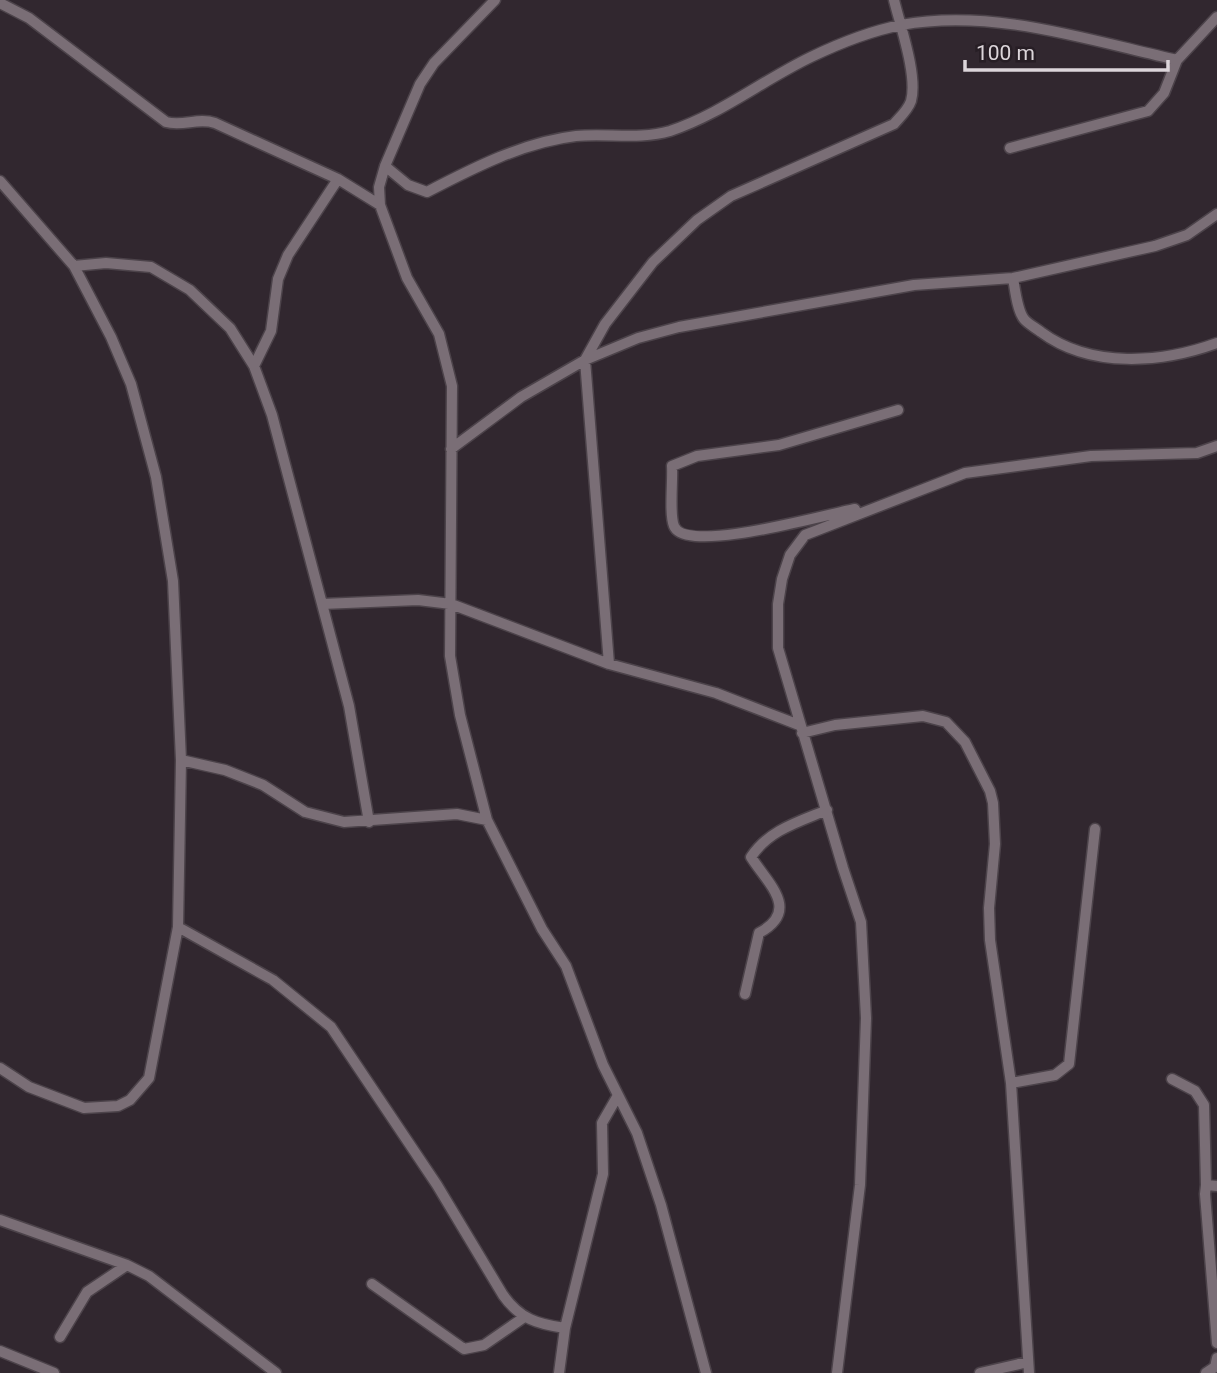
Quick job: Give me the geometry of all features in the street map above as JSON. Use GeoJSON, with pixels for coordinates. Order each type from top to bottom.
{"type":"FeatureCollection","features":[{"type":"Feature","properties":{"kind":"street"},"geometry":{"type":"LineString","coordinates":[[495,0],[433,63],[420,84],[385,166],[379,187],[380,205],[407,278],[439,334],[449,362],[452,386],[450,656],[460,715],[487,820],[541,929],[566,966],[617,1097],[631,1121],[651,1170],[706,1373]]}},
{"type":"Feature","properties":{"kind":"street"},"geometry":{"type":"LineString","coordinates":[[608,664],[585,360],[605,324],[653,262],[697,220],[731,196],[894,124],[911,99],[910,71],[894,0]]}},
{"type":"Feature","properties":{"kind":"street"},"geometry":{"type":"LineString","coordinates":[[0,3],[29,18],[166,122],[174,125],[209,120],[338,178],[380,205]]}},
{"type":"Feature","properties":{"kind":"street"},"geometry":{"type":"LineString","coordinates":[[1010,148],[1148,111],[1164,93],[1177,60],[1217,17]]}},
{"type":"Feature","properties":{"kind":"street"},"geometry":{"type":"LineString","coordinates":[[385,166],[408,185],[428,192],[479,166],[552,141],[575,136],[660,133],[692,123],[810,58],[900,25],[961,20],[1018,25],[1177,60]]}},
{"type":"Feature","properties":{"kind":"street"},"geometry":{"type":"LineString","coordinates":[[254,366],[271,331],[278,279],[288,255],[338,178]]}},
{"type":"Feature","properties":{"kind":"street"},"geometry":{"type":"LineString","coordinates":[[0,181],[74,266],[111,337],[131,384],[156,477],[173,581],[181,760],[178,927],[149,1078],[130,1100],[102,1108],[72,1106],[29,1087],[0,1068]]}},
{"type":"Feature","properties":{"kind":"street"},"geometry":{"type":"LineString","coordinates":[[451,449],[499,412],[585,360],[638,338],[679,327],[914,285],[1013,278],[1156,246],[1187,235],[1217,214]]}},
{"type":"Feature","properties":{"kind":"street"},"geometry":{"type":"LineString","coordinates":[[74,266],[106,263],[151,267],[190,290],[230,328],[254,366],[272,415],[349,706],[369,822]]}},
{"type":"Feature","properties":{"kind":"street"},"geometry":{"type":"LineString","coordinates":[[1013,278],[1023,318],[1053,341],[1091,356],[1135,359],[1191,352],[1217,343]]}},
{"type":"Feature","properties":{"kind":"street"},"geometry":{"type":"LineString","coordinates":[[876,506],[737,534],[698,538],[681,534],[674,526],[672,466],[697,456],[779,445],[898,410]]}},
{"type":"Feature","properties":{"kind":"street"},"geometry":{"type":"LineString","coordinates":[[837,1373],[860,1185],[866,1018],[861,922],[778,648],[778,604],[790,555],[805,535],[965,473],[1091,456],[1197,453],[1217,446]]}},
{"type":"Feature","properties":{"kind":"street"},"geometry":{"type":"LineString","coordinates":[[322,604],[418,600],[451,604],[608,664],[716,693],[801,729],[923,716],[946,722],[965,742],[990,791],[993,803],[995,844],[989,908],[990,940],[1011,1083],[1029,1367],[980,1373]]}},
{"type":"Feature","properties":{"kind":"street"},"geometry":{"type":"LineString","coordinates":[[181,760],[225,770],[263,785],[305,812],[344,822],[457,814],[487,820]]}},
{"type":"Feature","properties":{"kind":"street"},"geometry":{"type":"LineString","coordinates":[[745,994],[758,933],[776,920],[779,913],[776,894],[751,858],[760,843],[771,834],[827,810]]}},
{"type":"Feature","properties":{"kind":"street"},"geometry":{"type":"LineString","coordinates":[[1011,1083],[1060,1073],[1069,1064],[1095,829]]}},
{"type":"Feature","properties":{"kind":"street"},"geometry":{"type":"LineString","coordinates":[[178,927],[273,980],[331,1027],[438,1185],[503,1295],[523,1318],[537,1324],[565,1328]]}},
{"type":"Feature","properties":{"kind":"street"},"geometry":{"type":"LineString","coordinates":[[1172,1079],[1195,1091],[1204,1105],[1211,1186],[1217,1343]]}},
{"type":"Feature","properties":{"kind":"street"},"geometry":{"type":"LineString","coordinates":[[559,1373],[565,1328],[603,1174],[603,1115],[617,1097]]}},
{"type":"Feature","properties":{"kind":"street"},"geometry":{"type":"LineString","coordinates":[[0,1220],[127,1265],[149,1276],[276,1373]]}},
{"type":"Feature","properties":{"kind":"street"},"geometry":{"type":"LineString","coordinates":[[60,1337],[87,1292],[127,1265]]}},
{"type":"Feature","properties":{"kind":"street"},"geometry":{"type":"LineString","coordinates":[[372,1284],[464,1349],[484,1345],[523,1318]]}},
{"type":"Feature","properties":{"kind":"street"},"geometry":{"type":"LineString","coordinates":[[0,1351],[54,1373]]}},
{"type":"Feature","properties":{"kind":"street"},"geometry":{"type":"LineString","coordinates":[[1206,1373],[1215,1367],[1217,1358]]}}]}
